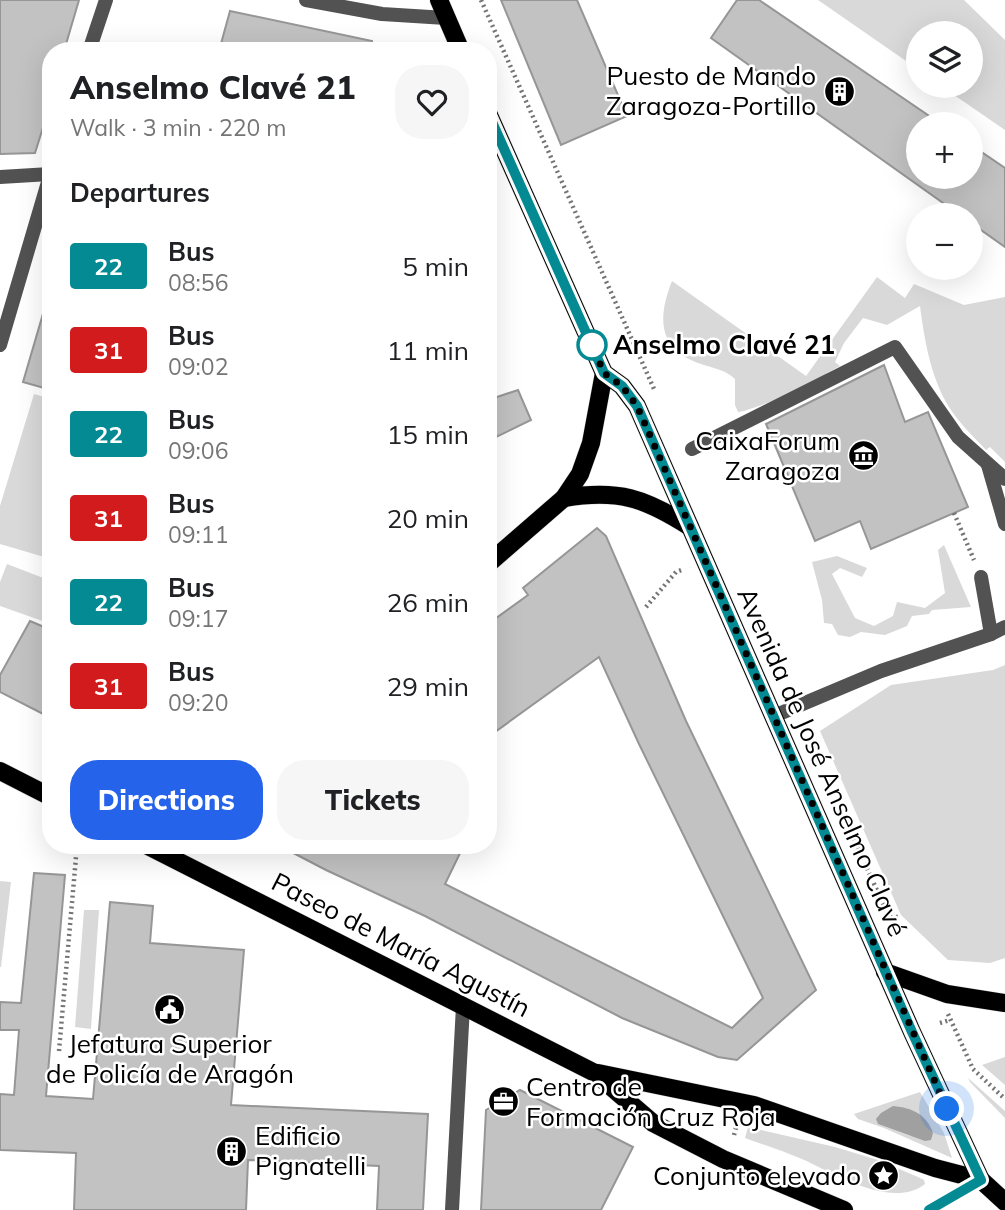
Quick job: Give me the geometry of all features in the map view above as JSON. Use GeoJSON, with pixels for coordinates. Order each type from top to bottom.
{"type":"FeatureCollection","features":[{"type":"Feature","properties":{"kind":"main road"},"geometry":{"type":"LineString","coordinates":[[439,0],[457,42]]}},
{"type":"Feature","properties":{"kind":"main road","name":"Avenida de José Anselmo Clavé"},"geometry":{"type":"LineString","coordinates":[[497,133],[604,373],[622,386],[637,406],[885,972],[981,1180]]}},
{"type":"Feature","properties":{"kind":"main road"},"geometry":{"type":"LineString","coordinates":[[497,556],[564,498],[580,474],[591,443],[604,373]]}},
{"type":"Feature","properties":{"kind":"main road"},"geometry":{"type":"LineString","coordinates":[[564,498],[601,494],[636,498],[690,527]]}},
{"type":"Feature","properties":{"kind":"main road"},"geometry":{"type":"LineString","coordinates":[[0,771],[42,792]]}},
{"type":"Feature","properties":{"kind":"main road","name":"Paseo de María Agustín"},"geometry":{"type":"LineString","coordinates":[[167,854],[595,1073],[653,1123],[723,1159],[844,1210]]}},
{"type":"Feature","properties":{"kind":"main road"},"geometry":{"type":"LineString","coordinates":[[885,972],[947,994],[978,1001],[1005,1003]]}},
{"type":"Feature","properties":{"kind":"main road","name":"Paseo de María Agustín"},"geometry":{"type":"LineString","coordinates":[[595,1073],[754,1105],[934,1167],[981,1180],[1005,1202]]}},
{"type":"Feature","properties":{"kind":"street"},"geometry":{"type":"LineString","coordinates":[[92,42],[106,0]]}},
{"type":"Feature","properties":{"kind":"street"},"geometry":{"type":"LineString","coordinates":[[306,0],[382,14],[446,18]]}},
{"type":"Feature","properties":{"kind":"street"},"geometry":{"type":"LineString","coordinates":[[0,177],[42,174]]}},
{"type":"Feature","properties":{"kind":"street"},"geometry":{"type":"LineString","coordinates":[[0,345],[42,201]]}},
{"type":"Feature","properties":{"kind":"street"},"geometry":{"type":"LineString","coordinates":[[692,449],[895,347],[958,437],[1005,480]]}},
{"type":"Feature","properties":{"kind":"street"},"geometry":{"type":"LineString","coordinates":[[988,464],[1005,524]]}},
{"type":"Feature","properties":{"kind":"street"},"geometry":{"type":"LineString","coordinates":[[774,716],[881,671],[998,631],[981,577]]}},
{"type":"Feature","properties":{"kind":"street"},"geometry":{"type":"LineString","coordinates":[[452,1210],[463,1006]]}},
{"type":"Feature","properties":{"kind":"path"},"geometry":{"type":"LineString","coordinates":[[481,0],[606,280]]}},
{"type":"Feature","properties":{"kind":"path"},"geometry":{"type":"LineString","coordinates":[[954,513],[981,577]]}},
{"type":"Feature","properties":{"kind":"path"},"geometry":{"type":"LineString","coordinates":[[646,607],[676,572],[684,569]]}},
{"type":"Feature","properties":{"kind":"path"},"geometry":{"type":"LineString","coordinates":[[59,1051],[76,857]]}},
{"type":"Feature","properties":{"kind":"path"},"geometry":{"type":"LineString","coordinates":[[889,918],[898,917]]}},
{"type":"Feature","properties":{"kind":"path"},"geometry":{"type":"LineString","coordinates":[[940,1023],[949,1017],[973,1069],[1005,1099]]}},
{"type":"Feature","properties":{"kind":"path"},"geometry":{"type":"LineString","coordinates":[[734,1135],[737,1124]]}},
{"type":"Feature","properties":{"kind":"shaded area"},"geometry":{"type":"Polygon","coordinates":[[[818,0],[964,0],[1005,40],[1005,130],[983,115],[983,112],[958,98],[983,98],[983,21],[906,21],[906,61],[818,0]]]}},
{"type":"Feature","properties":{"kind":"shaded area"},"geometry":{"type":"Polygon","coordinates":[[[877,277],[905,298],[914,284],[964,305],[1005,297],[1005,462],[990,447],[986,450],[948,405],[931,364],[920,306],[887,325],[863,318],[844,343],[835,362],[840,366],[827,373],[811,388],[738,412],[735,405],[735,379],[723,371],[687,358],[669,342],[665,332],[664,308],[672,281],[806,376],[877,277]]]}},
{"type":"Feature","properties":{"kind":"shaded area"},"geometry":{"type":"Polygon","coordinates":[[[34,394],[42,396],[42,556],[0,544],[0,506],[34,394]]]}},
{"type":"Feature","properties":{"kind":"shaded area"},"geometry":{"type":"Polygon","coordinates":[[[944,545],[971,607],[932,610],[929,614],[912,616],[907,626],[885,635],[861,632],[850,637],[838,635],[832,624],[824,623],[822,600],[812,562],[837,556],[867,568],[862,577],[840,568],[832,574],[855,618],[874,626],[893,616],[897,602],[925,608],[945,593],[938,550],[944,545]]]}},
{"type":"Feature","properties":{"kind":"shaded area"},"geometry":{"type":"Polygon","coordinates":[[[7,564],[42,578],[42,621],[0,606],[0,582],[7,564]]]}},
{"type":"Feature","properties":{"kind":"shaded area"},"geometry":{"type":"Polygon","coordinates":[[[1005,665],[1005,958],[990,963],[948,960],[901,915],[820,731],[891,685],[993,670],[1005,665]]]}},
{"type":"Feature","properties":{"kind":"shaded area"},"geometry":{"type":"Polygon","coordinates":[[[0,881],[11,882],[1,967],[0,967],[0,881]]]}},
{"type":"Feature","properties":{"kind":"shaded area"},"geometry":{"type":"Polygon","coordinates":[[[84,910],[99,910],[91,1029],[75,1027],[84,910]]]}},
{"type":"Feature","properties":{"kind":"shaded area"},"geometry":{"type":"Polygon","coordinates":[[[1005,1057],[1005,1085],[982,1065],[1005,1057]]]}},
{"type":"Feature","properties":{"kind":"shaded area"},"geometry":{"type":"Polygon","coordinates":[[[968,1078],[1005,1111],[1005,1118],[970,1082],[968,1078]]]}},
{"type":"Feature","properties":{"kind":"shaded area"},"geometry":{"type":"Polygon","coordinates":[[[920,1092],[944,1133],[952,1158],[858,1119],[854,1114],[920,1092]],[[878,1124],[911,1136],[933,1133],[878,1124]]]}},
{"type":"Feature","properties":{"kind":"shaded area"},"geometry":{"type":"Polygon","coordinates":[[[893,1106],[913,1110],[923,1117],[933,1133],[931,1140],[925,1141],[878,1124],[876,1119],[881,1113],[893,1106]]]}},
{"type":"Feature","properties":{"kind":"shaded area"},"geometry":{"type":"Polygon","coordinates":[[[748,1127],[878,1160],[924,1180],[925,1184],[912,1191],[896,1193],[863,1187],[802,1159],[745,1138],[748,1127]]]}},
{"type":"Feature","properties":{"kind":"building"},"geometry":{"type":"Polygon","coordinates":[[[0,0],[79,0],[67,42],[42,42],[42,131],[35,153],[0,154],[0,0]]]}},
{"type":"Feature","properties":{"kind":"building"},"geometry":{"type":"Polygon","coordinates":[[[501,0],[577,0],[627,116],[561,145],[501,0]]]}},
{"type":"Feature","properties":{"kind":"building","name":"Puesto de Mando Zaragoza-Portillo"},"geometry":{"type":"Polygon","coordinates":[[[737,0],[759,0],[923,112],[906,112],[906,177],[711,38],[737,0]]]}},
{"type":"Feature","properties":{"kind":"building"},"geometry":{"type":"Polygon","coordinates":[[[230,11],[372,41],[372,42],[221,42],[230,11]]]}},
{"type":"Feature","properties":{"kind":"building","name":"Puesto de Mando Zaragoza-Portillo"},"geometry":{"type":"Polygon","coordinates":[[[983,153],[1005,168],[1005,247],[983,231],[983,203],[943,203],[923,189],[983,189],[983,153]]]}},
{"type":"Feature","properties":{"kind":"building"},"geometry":{"type":"Polygon","coordinates":[[[42,317],[42,387],[23,382],[42,317]]]}},
{"type":"Feature","properties":{"kind":"building","name":"CaixaForum Zaragoza"},"geometry":{"type":"Polygon","coordinates":[[[884,365],[905,422],[928,412],[968,507],[871,549],[860,521],[815,541],[766,424],[884,365]]]}},
{"type":"Feature","properties":{"kind":"building"},"geometry":{"type":"Polygon","coordinates":[[[518,390],[531,420],[497,437],[497,397],[518,390]]]}},
{"type":"Feature","properties":{"kind":"building"},"geometry":{"type":"Polygon","coordinates":[[[597,528],[606,536],[686,721],[816,990],[737,1060],[718,1057],[622,1018],[425,916],[295,854],[460,854],[445,884],[732,1028],[763,998],[599,657],[497,731],[497,617],[528,595],[523,588],[597,528]]]}},
{"type":"Feature","properties":{"kind":"building"},"geometry":{"type":"Polygon","coordinates":[[[30,621],[42,626],[42,713],[0,692],[0,675],[30,621]]]}},
{"type":"Feature","properties":{"kind":"building"},"geometry":{"type":"Polygon","coordinates":[[[34,873],[65,875],[46,1096],[93,1099],[110,902],[153,906],[150,943],[244,950],[231,1105],[428,1114],[423,1210],[377,1210],[379,1166],[248,1160],[246,1210],[74,1210],[76,1153],[0,1150],[0,1094],[14,1095],[19,1030],[0,1030],[0,1002],[21,1003],[34,873]]]}},
{"type":"Feature","properties":{"kind":"building"},"geometry":{"type":"Polygon","coordinates":[[[520,1090],[633,1147],[601,1210],[481,1210],[486,1110],[520,1090]]]}},
{"type":"Feature","properties":{"kind":"bus line","name":"22"},"geometry":{"type":"LineString","coordinates":[[497,133],[604,373],[622,386],[637,406],[912,1032],[981,1180],[942,1205],[929,1210]]}},
{"type":"Feature","properties":{"kind":"place","name":"Puesto de Mando Zaragoza-Portillo"},"geometry":{"type":"Point","coordinates":[839,91]}},
{"type":"Feature","properties":{"kind":"place","name":"Anselmo Clavé 21"},"geometry":{"type":"Point","coordinates":[592,345]}},
{"type":"Feature","properties":{"kind":"place","name":"CaixaForum Zaragoza"},"geometry":{"type":"Point","coordinates":[863,456]}},
{"type":"Feature","properties":{"kind":"place","name":"Jefatura Superior de Policía de Aragón"},"geometry":{"type":"Point","coordinates":[170,1009]}},
{"type":"Feature","properties":{"kind":"place","name":"Centro de Formación Cruz Roja"},"geometry":{"type":"Point","coordinates":[503,1102]}},
{"type":"Feature","properties":{"kind":"place","name":"Edificio Pignatelli"},"geometry":{"type":"Point","coordinates":[232,1151]}},
{"type":"Feature","properties":{"kind":"place","name":"Conjunto elevado"},"geometry":{"type":"Point","coordinates":[884,1176]}},
{"type":"Feature","properties":{"kind":"route"},"geometry":{"type":"LineString","coordinates":[[592,345],[591,343],[604,373],[622,386],[637,406],[947,1109]]}}]}
